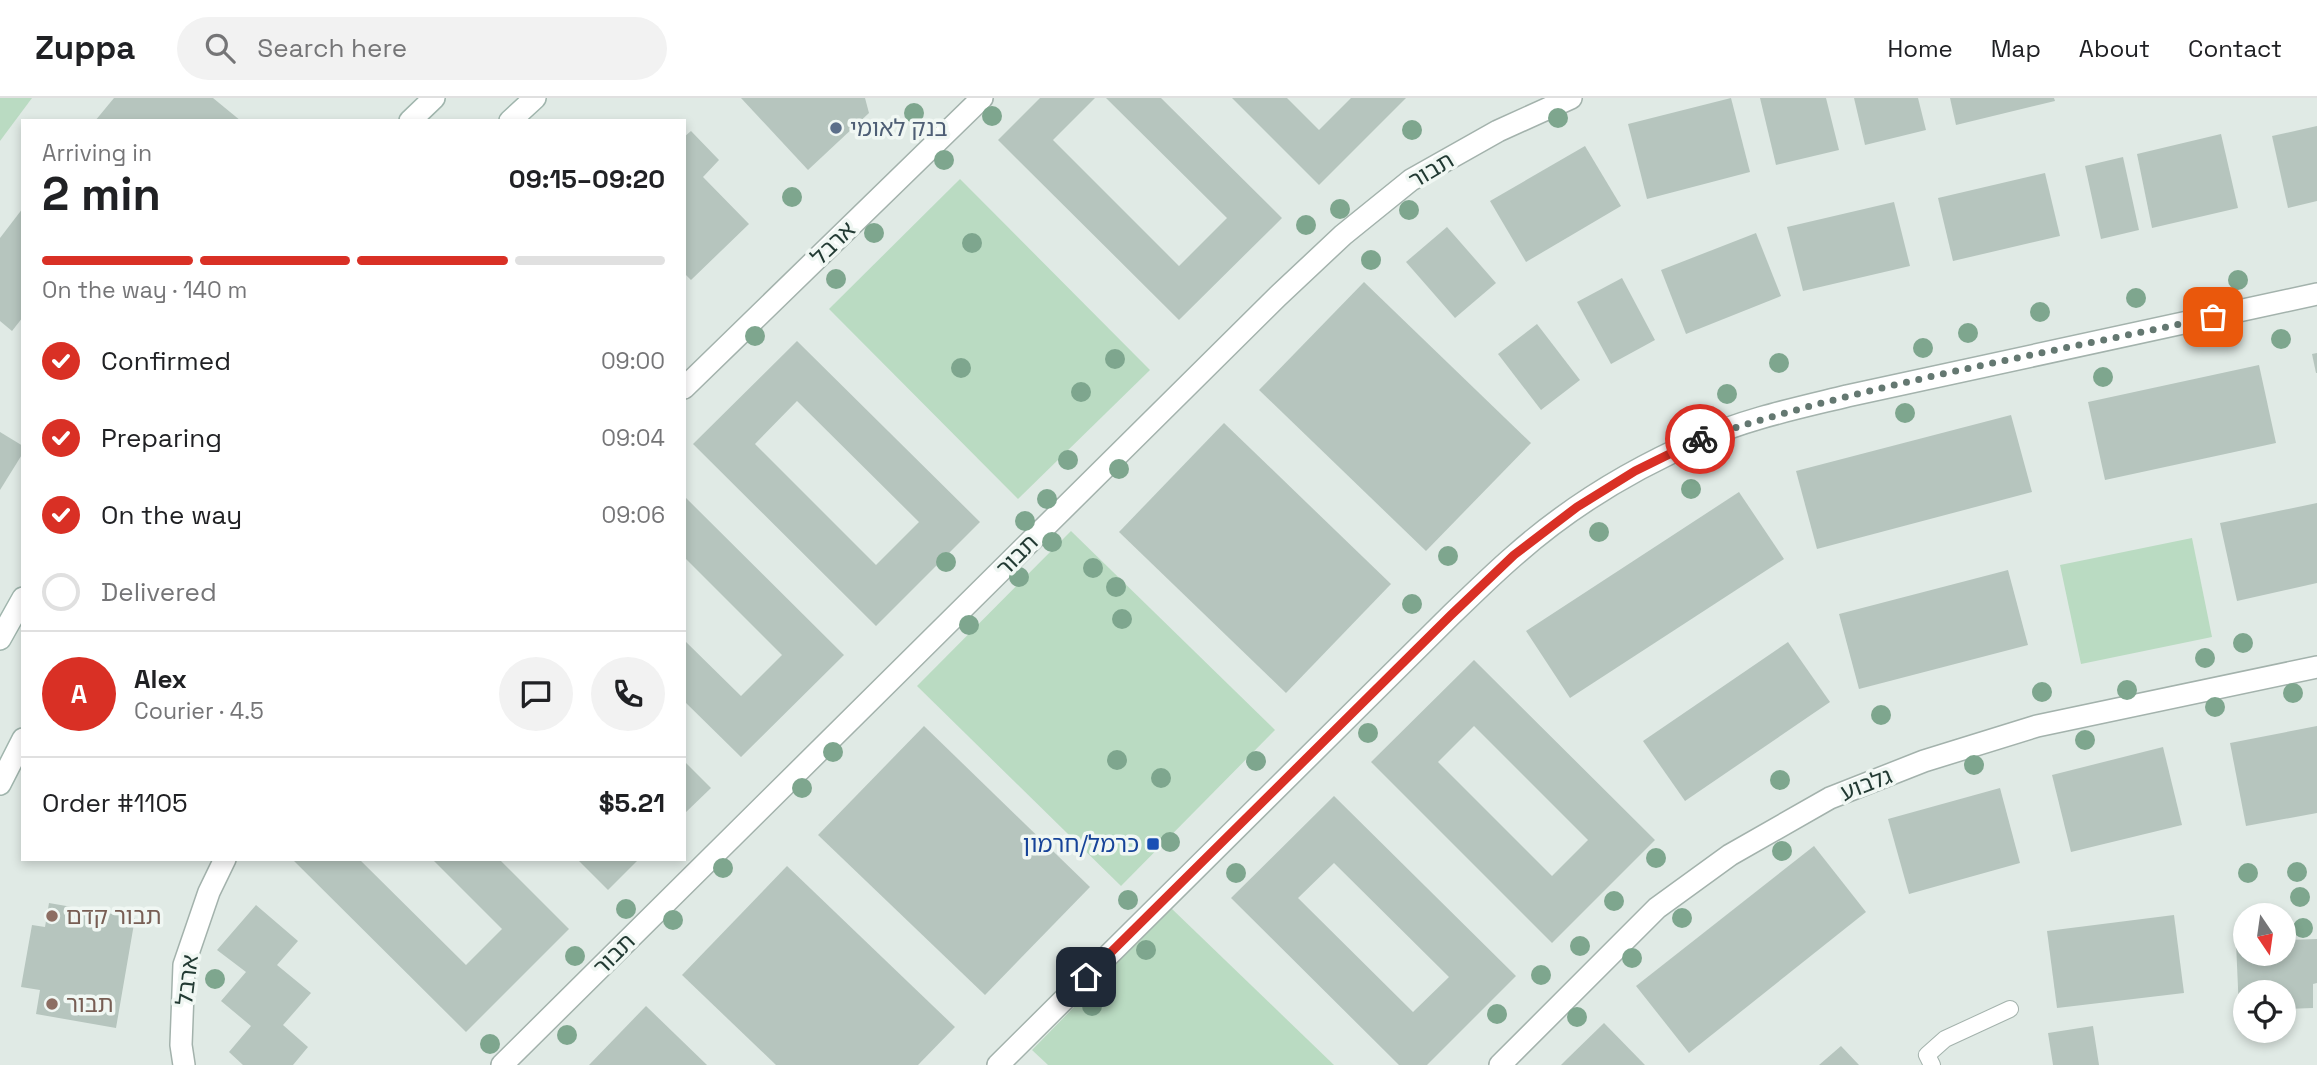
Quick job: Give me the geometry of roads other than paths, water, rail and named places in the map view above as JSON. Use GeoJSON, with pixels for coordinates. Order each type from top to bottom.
{"type":"FeatureCollection","features":[{"type":"Feature","properties":{"kind":"street"},"geometry":{"type":"LineString","coordinates":[[412,119],[434,98]]}},
{"type":"Feature","properties":{"kind":"street"},"geometry":{"type":"LineString","coordinates":[[512,119],[535,98]]}},
{"type":"Feature","properties":{"kind":"street","name":"ארבל"},"geometry":{"type":"LineString","coordinates":[[686,386],[982,98]]}},
{"type":"Feature","properties":{"kind":"street","name":"תבור"},"geometry":{"type":"LineString","coordinates":[[502,1065],[1278,296],[1343,235],[1411,180],[1498,131],[1571,98]]}},
{"type":"Feature","properties":{"kind":"street"},"geometry":{"type":"LineString","coordinates":[[998,1065],[1514,555],[1577,507],[1635,471],[1700,439],[1810,405],[2317,294]]}},
{"type":"Feature","properties":{"kind":"street"},"geometry":{"type":"LineString","coordinates":[[0,639],[21,602]]}},
{"type":"Feature","properties":{"kind":"street","name":"גלבוע"},"geometry":{"type":"LineString","coordinates":[[1500,1065],[1657,908],[1730,855],[1830,798],[1924,761],[2036,726],[2317,667]]}},
{"type":"Feature","properties":{"kind":"street"},"geometry":{"type":"LineString","coordinates":[[0,785],[21,743]]}},
{"type":"Feature","properties":{"kind":"street","name":"ארבל"},"geometry":{"type":"LineString","coordinates":[[184,1065],[181,1045],[184,965],[217,862]]}},
{"type":"Feature","properties":{"kind":"lane"},"geometry":{"type":"LineString","coordinates":[[1932,1065],[1927,1055],[1945,1039],[2010,1009]]}},
{"type":"Feature","properties":{"kind":"place","name":"בנק לאומי"},"geometry":{"type":"Point","coordinates":[836,128]}},
{"type":"Feature","properties":{"kind":"place","name":"כרמל/חרמון"},"geometry":{"type":"Point","coordinates":[1153,844]}},
{"type":"Feature","properties":{"kind":"place","name":"תבור קדם"},"geometry":{"type":"Point","coordinates":[52,916]}},
{"type":"Feature","properties":{"kind":"place","name":"תבור"},"geometry":{"type":"Point","coordinates":[52,1004]}}]}
